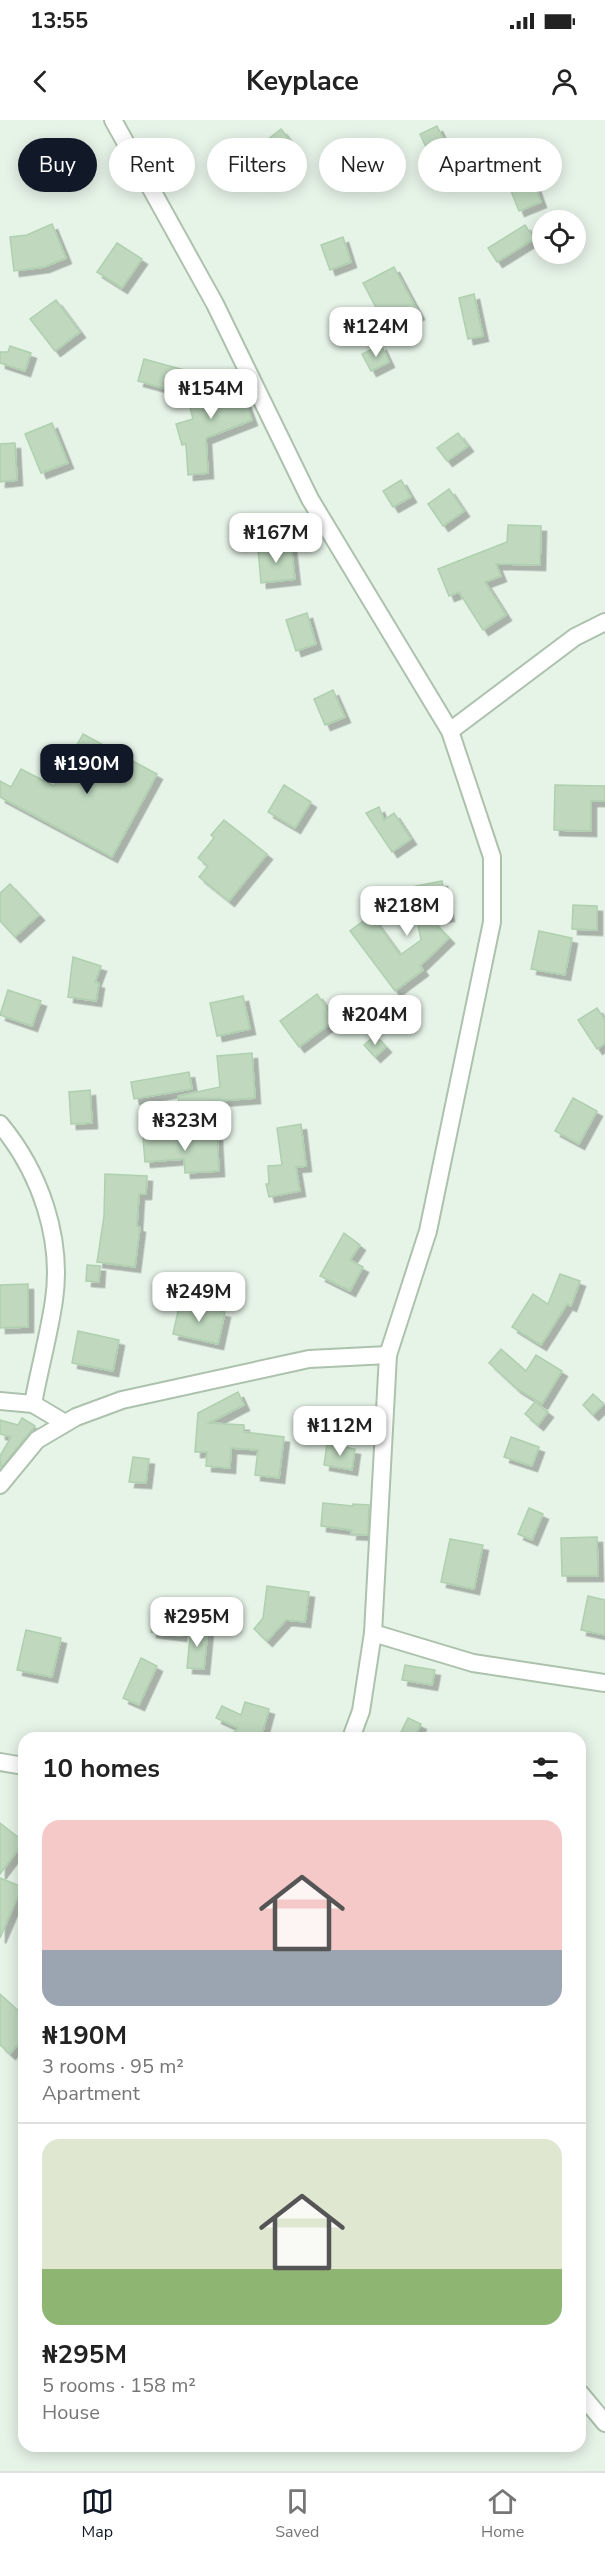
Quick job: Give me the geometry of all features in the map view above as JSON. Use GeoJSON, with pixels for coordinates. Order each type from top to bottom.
{"type":"FeatureCollection","features":[{"type":"Feature","properties":{"kind":"street"},"geometry":{"type":"LineString","coordinates":[[113,120],[215,304],[310,499],[450,731],[492,857],[492,922],[428,1231],[388,1355],[373,1633],[361,1711],[353,1732]]}},
{"type":"Feature","properties":{"kind":"street"},"geometry":{"type":"LineString","coordinates":[[450,731],[575,637],[605,622]]}},
{"type":"Feature","properties":{"kind":"street"},"geometry":{"type":"LineString","coordinates":[[0,1124],[16,1144],[38,1185],[51,1228],[56,1265],[54,1299],[33,1404]]}},
{"type":"Feature","properties":{"kind":"street"},"geometry":{"type":"LineString","coordinates":[[0,1485],[37,1440],[65,1423],[94,1410],[149,1392],[309,1359],[388,1355]]}},
{"type":"Feature","properties":{"kind":"street"},"geometry":{"type":"LineString","coordinates":[[0,1401],[33,1404],[65,1423]]}},
{"type":"Feature","properties":{"kind":"street"},"geometry":{"type":"LineString","coordinates":[[373,1633],[473,1663],[605,1683]]}},
{"type":"Feature","properties":{"kind":"street"},"geometry":{"type":"LineString","coordinates":[[0,1762],[18,1765]]}},
{"type":"Feature","properties":{"kind":"street"},"geometry":{"type":"LineString","coordinates":[[586,2400],[605,2423]]}},
{"type":"Feature","properties":{"kind":"building"},"geometry":{"type":"Polygon","coordinates":[[[437,126],[443,138],[422,138],[420,134],[437,126]]]}},
{"type":"Feature","properties":{"kind":"building"},"geometry":{"type":"Polygon","coordinates":[[[281,129],[288,138],[270,138],[281,129]]]}},
{"type":"Feature","properties":{"kind":"building"},"geometry":{"type":"Polygon","coordinates":[[[511,192],[537,192],[541,202],[519,211],[511,192]]]}},
{"type":"Feature","properties":{"kind":"building"},"geometry":{"type":"Polygon","coordinates":[[[52,224],[66,258],[44,267],[14,271],[10,237],[27,235],[52,224]]]}},
{"type":"Feature","properties":{"kind":"building"},"geometry":{"type":"Polygon","coordinates":[[[525,225],[532,236],[532,240],[497,262],[488,248],[525,225]]]}},
{"type":"Feature","properties":{"kind":"building"},"geometry":{"type":"Polygon","coordinates":[[[343,237],[351,262],[330,270],[321,245],[343,237]]]}},
{"type":"Feature","properties":{"kind":"building"},"geometry":{"type":"Polygon","coordinates":[[[117,243],[142,259],[122,288],[97,272],[117,243]]]}},
{"type":"Feature","properties":{"kind":"building"},"geometry":{"type":"Polygon","coordinates":[[[394,267],[419,314],[388,330],[363,283],[394,267]]]}},
{"type":"Feature","properties":{"kind":"building"},"geometry":{"type":"Polygon","coordinates":[[[474,294],[483,336],[468,339],[459,298],[474,294]]]}},
{"type":"Feature","properties":{"kind":"building"},"geometry":{"type":"Polygon","coordinates":[[[56,300],[80,332],[55,351],[30,319],[56,300]]]}},
{"type":"Feature","properties":{"kind":"building"},"geometry":{"type":"Polygon","coordinates":[[[381,345],[389,362],[371,371],[362,354],[381,345]]]}},
{"type":"Feature","properties":{"kind":"building"},"geometry":{"type":"Polygon","coordinates":[[[10,346],[31,353],[25,371],[0,363],[0,352],[8,352],[10,346]]]}},
{"type":"Feature","properties":{"kind":"building"},"geometry":{"type":"Polygon","coordinates":[[[144,359],[188,371],[182,393],[138,381],[144,359]]]}},
{"type":"Feature","properties":{"kind":"building"},"geometry":{"type":"Polygon","coordinates":[[[236,377],[252,420],[206,438],[208,473],[188,475],[186,444],[182,445],[176,424],[193,419],[187,395],[236,377]]]}},
{"type":"Feature","properties":{"kind":"building"},"geometry":{"type":"Polygon","coordinates":[[[52,423],[68,463],[41,473],[25,434],[52,423]]]}},
{"type":"Feature","properties":{"kind":"building"},"geometry":{"type":"Polygon","coordinates":[[[458,433],[468,446],[447,461],[437,448],[458,433]]]}},
{"type":"Feature","properties":{"kind":"building"},"geometry":{"type":"Polygon","coordinates":[[[15,443],[17,480],[0,482],[0,444],[15,443]]]}},
{"type":"Feature","properties":{"kind":"building"},"geometry":{"type":"Polygon","coordinates":[[[401,480],[411,497],[393,507],[383,491],[401,480]]]}},
{"type":"Feature","properties":{"kind":"building"},"geometry":{"type":"Polygon","coordinates":[[[449,489],[464,511],[443,526],[428,504],[449,489]]]}},
{"type":"Feature","properties":{"kind":"building"},"geometry":{"type":"Polygon","coordinates":[[[508,525],[541,526],[540,565],[496,564],[501,576],[485,582],[506,615],[483,630],[459,592],[449,596],[438,569],[507,542],[508,525]]]}},
{"type":"Feature","properties":{"kind":"building"},"geometry":{"type":"Polygon","coordinates":[[[291,545],[295,579],[261,583],[258,549],[291,545]]]}},
{"type":"Feature","properties":{"kind":"building"},"geometry":{"type":"Polygon","coordinates":[[[307,613],[316,644],[296,651],[286,620],[307,613]]]}},
{"type":"Feature","properties":{"kind":"building"},"geometry":{"type":"Polygon","coordinates":[[[333,690],[345,717],[325,725],[314,699],[333,690]]]}},
{"type":"Feature","properties":{"kind":"building"},"geometry":{"type":"Polygon","coordinates":[[[83,734],[157,774],[112,857],[0,797],[0,781],[11,787],[21,769],[54,786],[83,734]]]}},
{"type":"Feature","properties":{"kind":"building"},"geometry":{"type":"Polygon","coordinates":[[[284,785],[311,802],[295,828],[268,812],[284,785]]]}},
{"type":"Feature","properties":{"kind":"building"},"geometry":{"type":"Polygon","coordinates":[[[555,785],[605,786],[605,801],[591,801],[591,831],[554,830],[555,785]]]}},
{"type":"Feature","properties":{"kind":"building"},"geometry":{"type":"Polygon","coordinates":[[[379,807],[384,820],[394,813],[411,839],[392,852],[366,813],[379,807]]]}},
{"type":"Feature","properties":{"kind":"building"},"geometry":{"type":"Polygon","coordinates":[[[224,820],[267,854],[229,901],[199,877],[208,866],[198,858],[214,838],[211,835],[224,820]]]}},
{"type":"Feature","properties":{"kind":"building"},"geometry":{"type":"Polygon","coordinates":[[[442,881],[449,916],[431,919],[449,938],[420,966],[423,970],[395,991],[350,931],[371,915],[400,955],[421,940],[411,887],[442,881]]]}},
{"type":"Feature","properties":{"kind":"building"},"geometry":{"type":"Polygon","coordinates":[[[10,884],[39,915],[15,937],[0,921],[0,893],[10,884]]]}},
{"type":"Feature","properties":{"kind":"building"},"geometry":{"type":"Polygon","coordinates":[[[573,905],[597,906],[597,930],[572,929],[573,905]]]}},
{"type":"Feature","properties":{"kind":"building"},"geometry":{"type":"Polygon","coordinates":[[[539,931],[572,938],[565,975],[531,969],[539,931]]]}},
{"type":"Feature","properties":{"kind":"building"},"geometry":{"type":"Polygon","coordinates":[[[73,957],[101,966],[95,982],[99,983],[96,1001],[68,997],[73,957]]]}},
{"type":"Feature","properties":{"kind":"building"},"geometry":{"type":"Polygon","coordinates":[[[8,990],[41,1001],[32,1026],[0,1015],[8,990]]]}},
{"type":"Feature","properties":{"kind":"building"},"geometry":{"type":"Polygon","coordinates":[[[317,994],[335,1020],[299,1047],[280,1021],[317,994]]]}},
{"type":"Feature","properties":{"kind":"building"},"geometry":{"type":"Polygon","coordinates":[[[243,996],[250,1029],[217,1036],[210,1003],[243,996]]]}},
{"type":"Feature","properties":{"kind":"building"},"geometry":{"type":"Polygon","coordinates":[[[358,998],[368,1010],[358,1019],[347,1008],[358,998]]]}},
{"type":"Feature","properties":{"kind":"building"},"geometry":{"type":"Polygon","coordinates":[[[597,1008],[605,1020],[605,1043],[597,1049],[578,1020],[597,1008]]]}},
{"type":"Feature","properties":{"kind":"building"},"geometry":{"type":"Polygon","coordinates":[[[375,1035],[386,1047],[375,1057],[364,1045],[375,1035]]]}},
{"type":"Feature","properties":{"kind":"building"},"geometry":{"type":"Polygon","coordinates":[[[252,1053],[255,1098],[205,1102],[206,1106],[190,1110],[188,1103],[179,1104],[178,1096],[220,1087],[217,1056],[252,1053]]]}},
{"type":"Feature","properties":{"kind":"building"},"geometry":{"type":"Polygon","coordinates":[[[189,1072],[192,1089],[134,1099],[131,1082],[189,1072]]]}},
{"type":"Feature","properties":{"kind":"building"},"geometry":{"type":"Polygon","coordinates":[[[90,1090],[92,1123],[71,1124],[69,1092],[90,1090]]]}},
{"type":"Feature","properties":{"kind":"building"},"geometry":{"type":"Polygon","coordinates":[[[573,1098],[597,1111],[579,1144],[555,1131],[573,1098]]]}},
{"type":"Feature","properties":{"kind":"building"},"geometry":{"type":"Polygon","coordinates":[[[301,1124],[306,1166],[296,1167],[300,1191],[269,1197],[266,1184],[269,1184],[268,1166],[282,1165],[277,1128],[301,1124]]]}},
{"type":"Feature","properties":{"kind":"building"},"geometry":{"type":"Polygon","coordinates":[[[217,1135],[219,1171],[185,1173],[184,1159],[145,1162],[143,1138],[217,1135]]]}},
{"type":"Feature","properties":{"kind":"building"},"geometry":{"type":"Polygon","coordinates":[[[105,1174],[147,1176],[146,1194],[139,1194],[137,1226],[140,1227],[135,1267],[97,1262],[104,1216],[105,1174]]]}},
{"type":"Feature","properties":{"kind":"building"},"geometry":{"type":"Polygon","coordinates":[[[344,1233],[360,1245],[350,1260],[363,1267],[350,1291],[320,1276],[344,1233]]]}},
{"type":"Feature","properties":{"kind":"building"},"geometry":{"type":"Polygon","coordinates":[[[87,1265],[100,1266],[99,1282],[86,1281],[87,1265]]]}},
{"type":"Feature","properties":{"kind":"building"},"geometry":{"type":"Polygon","coordinates":[[[560,1274],[580,1281],[571,1306],[567,1304],[541,1345],[512,1327],[533,1294],[548,1304],[560,1274]]]}},
{"type":"Feature","properties":{"kind":"building"},"geometry":{"type":"Polygon","coordinates":[[[28,1284],[28,1327],[0,1328],[0,1285],[28,1284]]]}},
{"type":"Feature","properties":{"kind":"building"},"geometry":{"type":"Polygon","coordinates":[[[180,1302],[225,1312],[218,1344],[173,1334],[180,1302]]]}},
{"type":"Feature","properties":{"kind":"building"},"geometry":{"type":"Polygon","coordinates":[[[78,1331],[119,1340],[113,1371],[72,1363],[78,1331]]]}},
{"type":"Feature","properties":{"kind":"building"},"geometry":{"type":"Polygon","coordinates":[[[501,1349],[526,1371],[536,1355],[562,1371],[542,1404],[516,1388],[489,1363],[501,1349]]]}},
{"type":"Feature","properties":{"kind":"building"},"geometry":{"type":"Polygon","coordinates":[[[238,1392],[244,1405],[209,1423],[244,1425],[244,1432],[284,1437],[279,1478],[255,1475],[258,1450],[231,1448],[230,1468],[206,1466],[207,1452],[195,1452],[198,1413],[238,1392]]]}},
{"type":"Feature","properties":{"kind":"building"},"geometry":{"type":"Polygon","coordinates":[[[593,1394],[604,1404],[593,1415],[583,1405],[593,1394]]]}},
{"type":"Feature","properties":{"kind":"building"},"geometry":{"type":"Polygon","coordinates":[[[535,1402],[548,1412],[538,1425],[525,1414],[535,1402]]]}},
{"type":"Feature","properties":{"kind":"building"},"geometry":{"type":"Polygon","coordinates":[[[22,1418],[35,1426],[1,1468],[0,1456],[11,1437],[0,1434],[0,1420],[18,1425],[22,1418]]]}},
{"type":"Feature","properties":{"kind":"building"},"geometry":{"type":"Polygon","coordinates":[[[511,1437],[539,1447],[532,1466],[504,1457],[511,1437]]]}},
{"type":"Feature","properties":{"kind":"building"},"geometry":{"type":"Polygon","coordinates":[[[327,1444],[355,1449],[352,1470],[324,1465],[327,1444]]]}},
{"type":"Feature","properties":{"kind":"building"},"geometry":{"type":"Polygon","coordinates":[[[133,1457],[149,1459],[146,1483],[129,1482],[133,1457]]]}},
{"type":"Feature","properties":{"kind":"building"},"geometry":{"type":"Polygon","coordinates":[[[323,1503],[369,1505],[368,1535],[351,1534],[352,1530],[321,1526],[323,1503]]]}},
{"type":"Feature","properties":{"kind":"building"},"geometry":{"type":"Polygon","coordinates":[[[529,1508],[543,1514],[532,1540],[518,1534],[529,1508]]]}},
{"type":"Feature","properties":{"kind":"building"},"geometry":{"type":"Polygon","coordinates":[[[597,1537],[598,1576],[562,1576],[561,1538],[597,1537]]]}},
{"type":"Feature","properties":{"kind":"building"},"geometry":{"type":"Polygon","coordinates":[[[450,1539],[483,1545],[474,1589],[441,1582],[450,1539]]]}},
{"type":"Feature","properties":{"kind":"building"},"geometry":{"type":"Polygon","coordinates":[[[267,1586],[309,1592],[305,1622],[286,1620],[267,1641],[254,1629],[263,1618],[267,1586]]]}},
{"type":"Feature","properties":{"kind":"building"},"geometry":{"type":"Polygon","coordinates":[[[588,1596],[605,1600],[605,1635],[581,1630],[588,1596]]]}},
{"type":"Feature","properties":{"kind":"building"},"geometry":{"type":"Polygon","coordinates":[[[153,1619],[183,1624],[181,1636],[151,1632],[153,1619]]]}},
{"type":"Feature","properties":{"kind":"building"},"geometry":{"type":"Polygon","coordinates":[[[191,1626],[208,1628],[204,1669],[187,1668],[191,1626]]]}},
{"type":"Feature","properties":{"kind":"building"},"geometry":{"type":"Polygon","coordinates":[[[26,1630],[61,1638],[52,1677],[17,1670],[26,1630]]]}},
{"type":"Feature","properties":{"kind":"building"},"geometry":{"type":"Polygon","coordinates":[[[141,1658],[157,1666],[139,1705],[123,1698],[141,1658]]]}},
{"type":"Feature","properties":{"kind":"building"},"geometry":{"type":"Polygon","coordinates":[[[405,1665],[435,1670],[432,1685],[402,1680],[405,1665]]]}},
{"type":"Feature","properties":{"kind":"building"},"geometry":{"type":"Polygon","coordinates":[[[245,1702],[269,1709],[263,1732],[234,1732],[238,1728],[216,1718],[222,1706],[241,1715],[245,1702]]]}},
{"type":"Feature","properties":{"kind":"building"},"geometry":{"type":"Polygon","coordinates":[[[408,1718],[421,1724],[417,1732],[401,1732],[408,1718]]]}},
{"type":"Feature","properties":{"kind":"building"},"geometry":{"type":"Polygon","coordinates":[[[0,1823],[18,1837],[18,1850],[0,1874],[0,1823]]]}},
{"type":"Feature","properties":{"kind":"building"},"geometry":{"type":"Polygon","coordinates":[[[0,1878],[18,1885],[18,1896],[0,1938],[0,1878]]]}},
{"type":"Feature","properties":{"kind":"building"},"geometry":{"type":"Polygon","coordinates":[[[0,1994],[18,2010],[18,2044],[10,2054],[0,2045],[0,1994]]]}}]}
